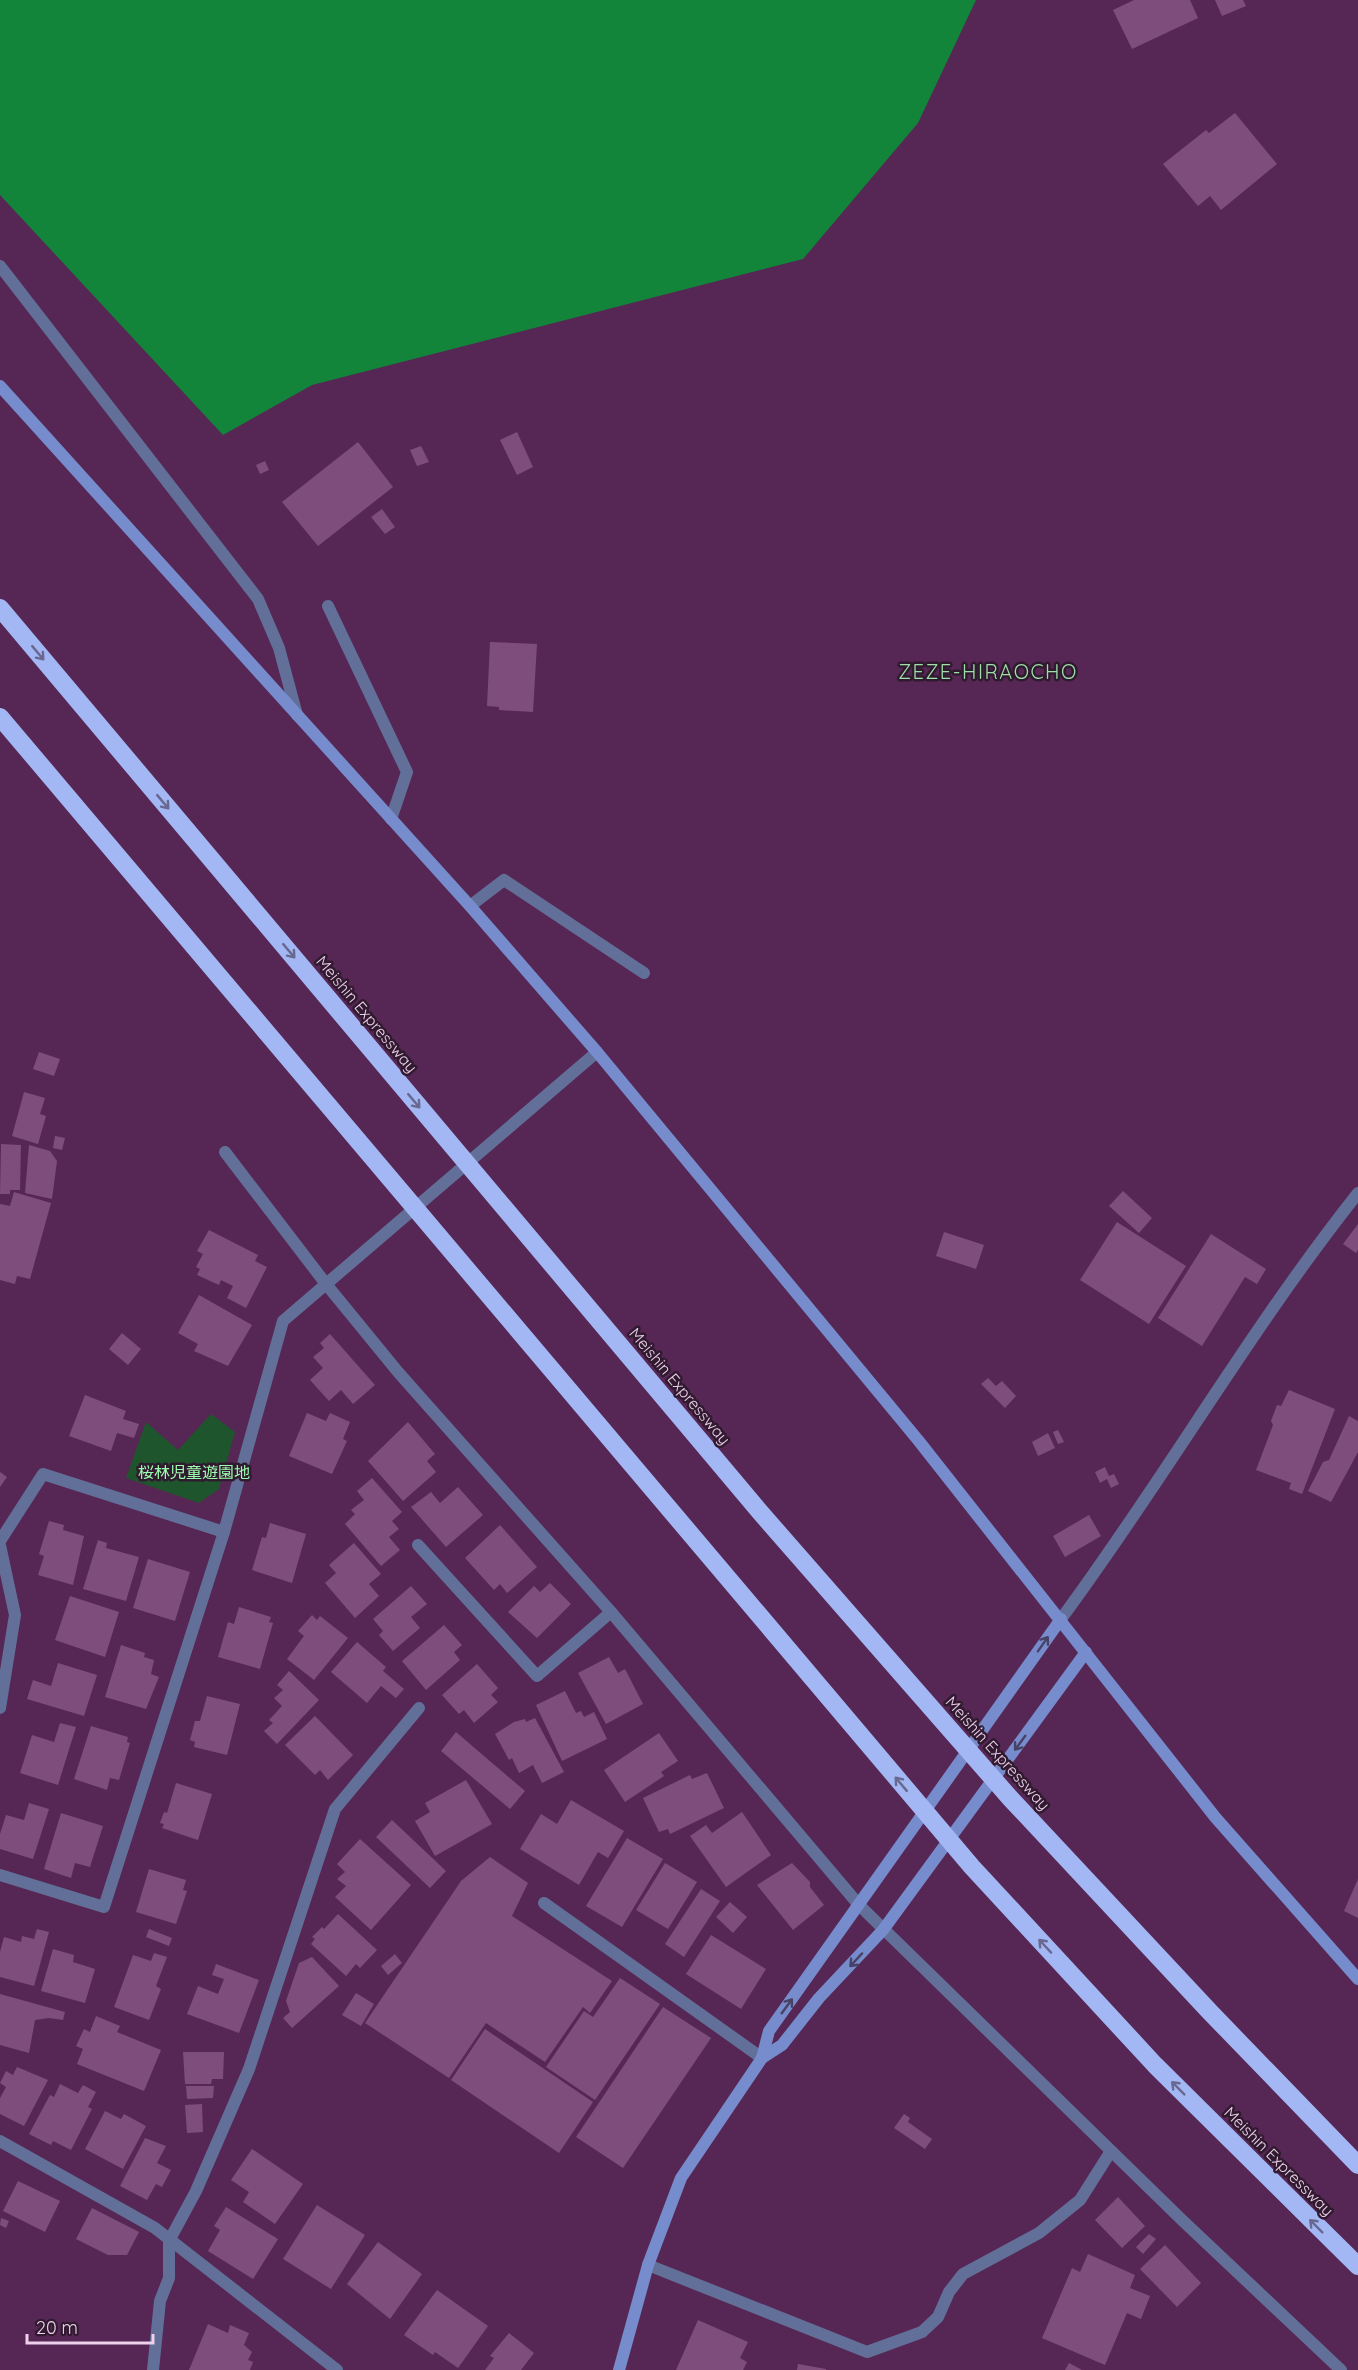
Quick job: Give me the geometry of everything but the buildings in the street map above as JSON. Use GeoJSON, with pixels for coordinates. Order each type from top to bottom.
{"type":"FeatureCollection","features":[{"type":"Feature","properties":{"kind":"highway","name":"Meishin Expressway"},"geometry":{"type":"LineString","coordinates":[[0,608],[768,1521],[1010,1798],[1210,2012],[1358,2165]]}},
{"type":"Feature","properties":{"kind":"highway","name":"Meishin Expressway"},"geometry":{"type":"LineString","coordinates":[[0,717],[972,1868],[1155,2065],[1358,2266]]}},
{"type":"Feature","properties":{"kind":"street"},"geometry":{"type":"LineString","coordinates":[[0,266],[258,599],[279,648],[297,715]]}},
{"type":"Feature","properties":{"kind":"street"},"geometry":{"type":"LineString","coordinates":[[0,386],[470,906],[597,1052],[790,1284],[1061,1619],[1215,1817],[1358,1979]]}},
{"type":"Feature","properties":{"kind":"street"},"geometry":{"type":"LineString","coordinates":[[328,606],[407,772],[391,819]]}},
{"type":"Feature","properties":{"kind":"street"},"geometry":{"type":"LineString","coordinates":[[470,906],[504,880],[644,973]]}},
{"type":"Feature","properties":{"kind":"street"},"geometry":{"type":"LineString","coordinates":[[0,1875],[105,1907],[224,1532],[283,1321],[597,1052]]}},
{"type":"Feature","properties":{"kind":"street"},"geometry":{"type":"LineString","coordinates":[[225,1152],[326,1284],[398,1372],[611,1612],[860,1905],[1111,2151],[1341,2370]]}},
{"type":"Feature","properties":{"kind":"street"},"geometry":{"type":"LineString","coordinates":[[619,2370],[648,2265],[681,2178],[762,2058],[769,2031],[1113,1549],[1302,1264],[1358,1193]]}},
{"type":"Feature","properties":{"kind":"street"},"geometry":{"type":"LineString","coordinates":[[0,1708],[15,1615],[0,1543],[43,1474],[224,1532]]}},
{"type":"Feature","properties":{"kind":"street"},"geometry":{"type":"LineString","coordinates":[[418,1545],[537,1676],[611,1612]]}},
{"type":"Feature","properties":{"kind":"street"},"geometry":{"type":"LineString","coordinates":[[762,2058],[782,2045],[819,1998],[883,1930],[1086,1652]]}},
{"type":"Feature","properties":{"kind":"street"},"geometry":{"type":"LineString","coordinates":[[153,2370],[160,2301],[169,2278],[169,2241],[196,2191],[249,2068],[335,1809],[419,1707]]}},
{"type":"Feature","properties":{"kind":"street"},"geometry":{"type":"LineString","coordinates":[[544,1903],[762,2058]]}},
{"type":"Feature","properties":{"kind":"street"},"geometry":{"type":"LineString","coordinates":[[0,2141],[154,2228],[337,2370]]}},
{"type":"Feature","properties":{"kind":"street"},"geometry":{"type":"LineString","coordinates":[[648,2265],[867,2352],[922,2332],[938,2317],[949,2292],[963,2274],[1039,2233],[1080,2200],[1111,2151]]}},
{"type":"Feature","properties":{"kind":"green space"},"geometry":{"type":"Polygon","coordinates":[[[0,0],[976,0],[918,123],[803,259],[312,385],[223,435],[0,195],[0,0]]]}},
{"type":"Feature","properties":{"kind":"green space","name":"桜林児童遊園地"},"geometry":{"type":"Polygon","coordinates":[[[211,1414],[235,1432],[219,1489],[199,1503],[126,1478],[146,1422],[178,1450],[211,1414]]]}},
{"type":"Feature","properties":{"kind":"district","name":"ZEZE-HIRAOCHO"},"geometry":{"type":"Point","coordinates":[988,671]}}]}
